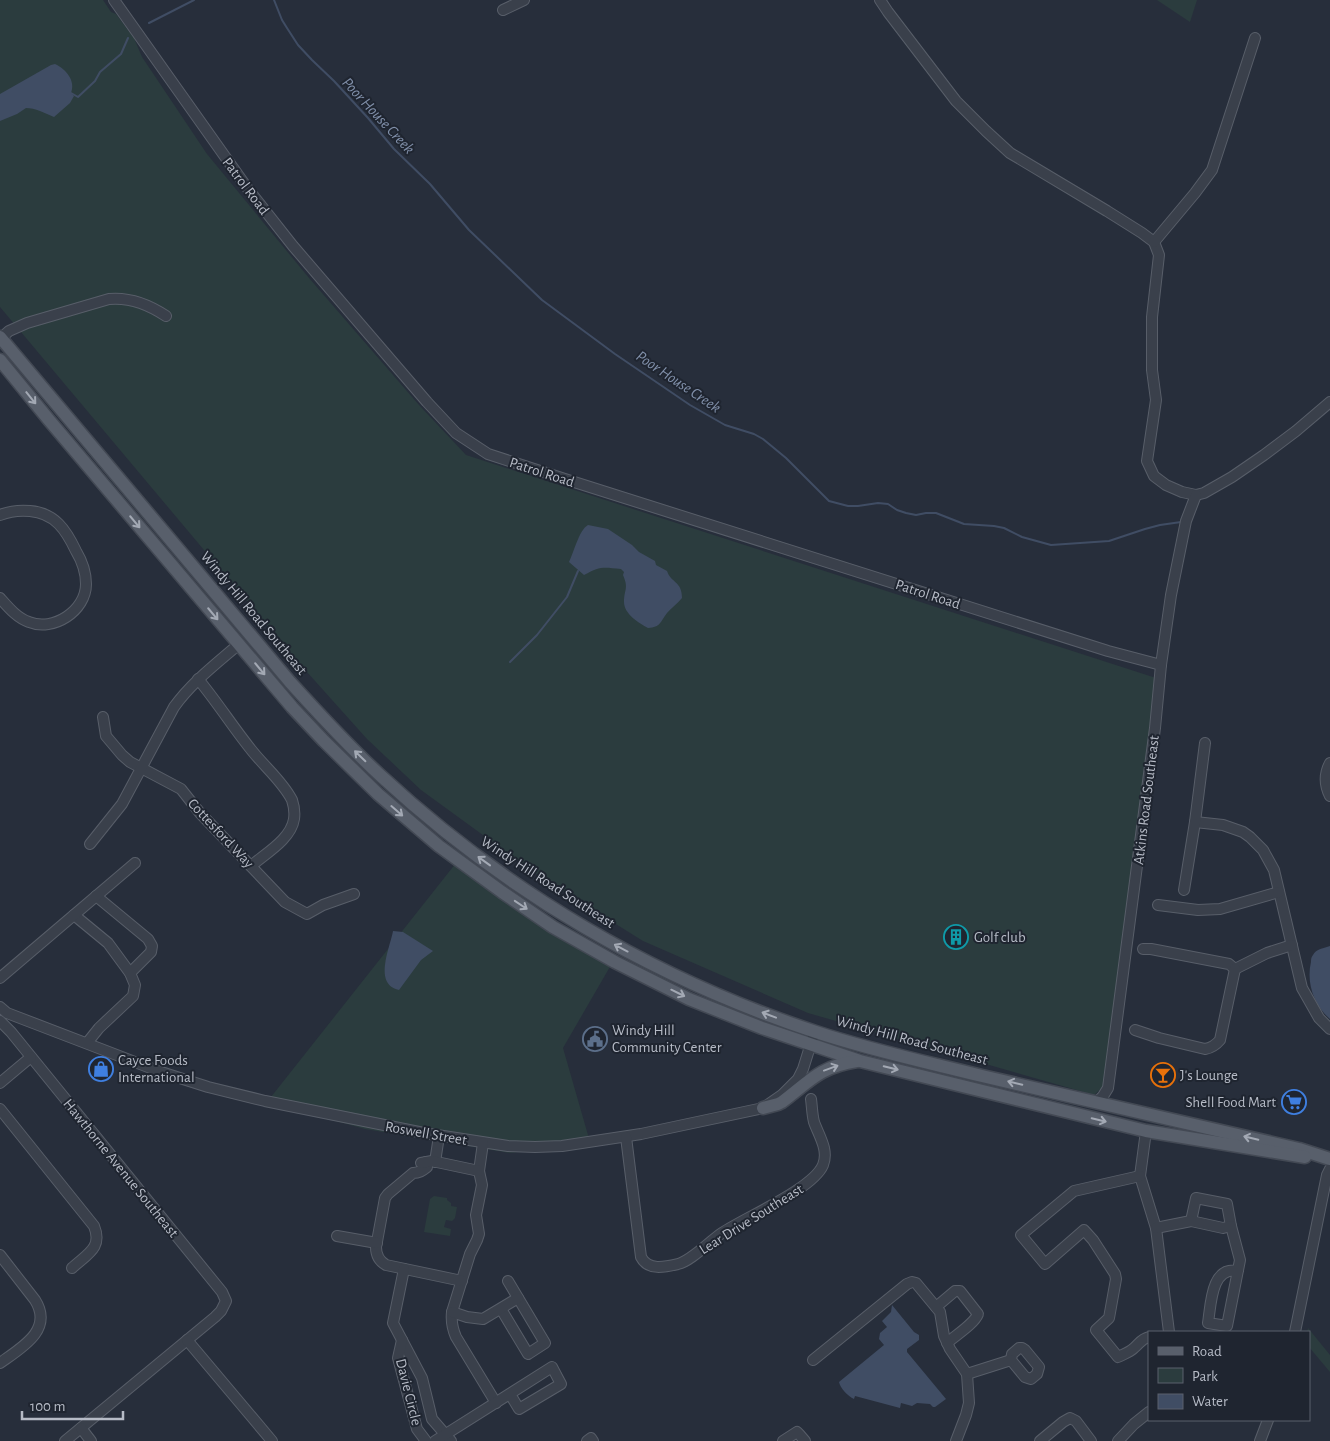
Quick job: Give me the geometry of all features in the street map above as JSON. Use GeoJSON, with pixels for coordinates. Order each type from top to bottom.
{"type":"FeatureCollection","features":[{"type":"Feature","properties":{"kind":"main road","name":"Windy Hill Road Southeast"},"geometry":{"type":"LineString","coordinates":[[0,338],[296,688],[355,751],[422,812],[470,851],[528,892],[608,942],[699,987],[815,1032],[895,1055],[1299,1149],[1330,1159]]}},
{"type":"Feature","properties":{"kind":"main road","name":"Windy Hill Road Southeast"},"geometry":{"type":"LineString","coordinates":[[0,360],[55,428],[307,724],[378,794],[439,846],[553,926],[614,962],[721,1012],[810,1045],[860,1061],[1146,1131],[1297,1157],[1330,1159]]}},
{"type":"Feature","properties":{"kind":"main road"},"geometry":{"type":"LineString","coordinates":[[763,1108],[782,1102],[811,1078],[826,1069],[860,1061]]}},
{"type":"Feature","properties":{"kind":"main road"},"geometry":{"type":"LineString","coordinates":[[1009,1098],[1037,1097],[1086,1107],[1096,1103]]}},
{"type":"Feature","properties":{"kind":"street","name":"Patrol Road"},"geometry":{"type":"LineString","coordinates":[[114,0],[248,189],[293,246],[427,402],[456,433],[469,442],[488,454],[1108,651],[1161,664]]}},
{"type":"Feature","properties":{"kind":"street"},"geometry":{"type":"LineString","coordinates":[[503,10],[524,0]]}},
{"type":"Feature","properties":{"kind":"street"},"geometry":{"type":"LineString","coordinates":[[880,0],[956,101],[1010,153],[1099,206],[1154,242],[1159,255],[1152,317],[1152,370],[1156,400],[1147,461],[1154,476],[1166,485],[1182,492],[1196,495],[1204,493],[1264,455],[1330,402]]}},
{"type":"Feature","properties":{"kind":"street"},"geometry":{"type":"LineString","coordinates":[[1154,242],[1212,170],[1255,38]]}},
{"type":"Feature","properties":{"kind":"street"},"geometry":{"type":"LineString","coordinates":[[0,338],[9,331],[27,323],[108,299],[138,302],[166,316]]}},
{"type":"Feature","properties":{"kind":"street","name":"Atkins Road Southeast"},"geometry":{"type":"LineString","coordinates":[[1096,1103],[1108,1088],[1172,586],[1186,521],[1196,495]]}},
{"type":"Feature","properties":{"kind":"street"},"geometry":{"type":"LineString","coordinates":[[0,515],[16,511],[37,512],[48,515],[58,522],[71,540],[79,556],[85,572],[86,585],[83,597],[77,607],[64,619],[40,626],[27,622],[15,614],[0,598]]}},
{"type":"Feature","properties":{"kind":"street"},"geometry":{"type":"LineString","coordinates":[[90,844],[122,804],[182,694],[239,644]]}},
{"type":"Feature","properties":{"kind":"street"},"geometry":{"type":"LineString","coordinates":[[198,679],[252,751],[282,785],[292,800],[294,809],[292,826],[281,841],[251,866]]}},
{"type":"Feature","properties":{"kind":"street","name":"Cottesford Way"},"geometry":{"type":"LineString","coordinates":[[103,717],[106,736],[111,743],[130,762],[181,790],[200,813],[286,902],[307,914],[323,905],[354,894]]}},
{"type":"Feature","properties":{"kind":"street"},"geometry":{"type":"LineString","coordinates":[[1184,890],[1205,743]]}},
{"type":"Feature","properties":{"kind":"street"},"geometry":{"type":"LineString","coordinates":[[1330,762],[1325,773],[1325,781],[1330,796]]}},
{"type":"Feature","properties":{"kind":"street"},"geometry":{"type":"LineString","coordinates":[[1195,822],[1223,825],[1243,832],[1263,850],[1274,870],[1302,988],[1319,1018],[1330,1029]]}},
{"type":"Feature","properties":{"kind":"street"},"geometry":{"type":"LineString","coordinates":[[0,978],[135,864]]}},
{"type":"Feature","properties":{"kind":"street"},"geometry":{"type":"LineString","coordinates":[[1158,904],[1198,910],[1220,910],[1280,892]]}},
{"type":"Feature","properties":{"kind":"street"},"geometry":{"type":"LineString","coordinates":[[96,896],[148,939],[152,946],[151,952],[130,973]]}},
{"type":"Feature","properties":{"kind":"street"},"geometry":{"type":"LineString","coordinates":[[74,915],[108,943],[130,973],[135,985],[133,996],[99,1028],[87,1043]]}},
{"type":"Feature","properties":{"kind":"street"},"geometry":{"type":"LineString","coordinates":[[1235,969],[1267,953],[1292,945]]}},
{"type":"Feature","properties":{"kind":"street"},"geometry":{"type":"LineString","coordinates":[[1143,950],[1151,949],[1229,964],[1235,969]]}},
{"type":"Feature","properties":{"kind":"street"},"geometry":{"type":"LineString","coordinates":[[1135,1030],[1205,1049],[1215,1046],[1220,1040],[1235,969]]}},
{"type":"Feature","properties":{"kind":"street","name":"Roswell Street"},"geometry":{"type":"LineString","coordinates":[[4,1014],[87,1043],[161,1072],[208,1087],[292,1107],[439,1136],[508,1146],[544,1147],[626,1137],[763,1108],[776,1100],[794,1083],[803,1069],[815,1032]]}},
{"type":"Feature","properties":{"kind":"street","name":"Hawthorne Avenue Southeast"},"geometry":{"type":"LineString","coordinates":[[4,1014],[11,1032],[222,1292],[226,1301],[224,1306],[215,1317],[187,1340]]}},
{"type":"Feature","properties":{"kind":"street"},"geometry":{"type":"LineString","coordinates":[[0,1083],[31,1057]]}},
{"type":"Feature","properties":{"kind":"street","name":"Lear Drive Southeast"},"geometry":{"type":"LineString","coordinates":[[626,1137],[641,1257],[646,1265],[652,1267],[678,1264],[687,1260],[732,1226],[805,1186],[818,1173],[825,1158],[824,1148],[814,1121],[811,1099]]}},
{"type":"Feature","properties":{"kind":"street"},"geometry":{"type":"LineString","coordinates":[[0,1109],[94,1226],[97,1233],[97,1244],[72,1268]]}},
{"type":"Feature","properties":{"kind":"street"},"geometry":{"type":"LineString","coordinates":[[1146,1131],[1140,1176],[1156,1228],[1168,1331]]}},
{"type":"Feature","properties":{"kind":"street"},"geometry":{"type":"LineString","coordinates":[[439,1136],[427,1167],[414,1174],[385,1198],[376,1243],[376,1254],[383,1264],[462,1281]]}},
{"type":"Feature","properties":{"kind":"street"},"geometry":{"type":"LineString","coordinates":[[483,1143],[478,1171],[482,1185],[476,1216],[479,1234],[470,1254],[452,1312],[452,1325],[456,1337],[496,1402]]}},
{"type":"Feature","properties":{"kind":"street"},"geometry":{"type":"LineString","coordinates":[[430,1162],[478,1171]]}},
{"type":"Feature","properties":{"kind":"street"},"geometry":{"type":"LineString","coordinates":[[1296,1331],[1330,1169]]}},
{"type":"Feature","properties":{"kind":"street"},"geometry":{"type":"LineString","coordinates":[[1140,1176],[1074,1192],[1021,1235],[1045,1264],[1084,1230],[1115,1274],[1116,1279],[1109,1318],[1096,1330],[1118,1357],[1136,1347],[1142,1339],[1148,1337]]}},
{"type":"Feature","properties":{"kind":"street"},"geometry":{"type":"LineString","coordinates":[[1191,1221],[1196,1198],[1227,1204],[1240,1260],[1238,1271],[1227,1326],[1208,1322],[1216,1281],[1221,1275],[1231,1270],[1238,1271]]}},
{"type":"Feature","properties":{"kind":"street"},"geometry":{"type":"LineString","coordinates":[[1156,1228],[1191,1221],[1223,1228],[1232,1226]]}},
{"type":"Feature","properties":{"kind":"street"},"geometry":{"type":"LineString","coordinates":[[337,1236],[376,1243]]}},
{"type":"Feature","properties":{"kind":"street"},"geometry":{"type":"LineString","coordinates":[[0,1256],[40,1307],[41,1314],[41,1323],[32,1338],[0,1363]]}},
{"type":"Feature","properties":{"kind":"street","name":"Davie Circle"},"geometry":{"type":"LineString","coordinates":[[404,1269],[392,1323],[422,1378],[432,1419],[448,1438]]}},
{"type":"Feature","properties":{"kind":"street"},"geometry":{"type":"LineString","coordinates":[[502,1309],[528,1354],[545,1343],[508,1281]]}},
{"type":"Feature","properties":{"kind":"street"},"geometry":{"type":"LineString","coordinates":[[814,1360],[909,1282],[916,1283],[941,1316],[944,1336],[966,1374],[969,1403],[956,1441]]}},
{"type":"Feature","properties":{"kind":"street"},"geometry":{"type":"LineString","coordinates":[[936,1307],[955,1292],[960,1291],[978,1314],[971,1323],[947,1342]]}},
{"type":"Feature","properties":{"kind":"street"},"geometry":{"type":"LineString","coordinates":[[452,1312],[479,1320],[502,1309],[518,1298]]}},
{"type":"Feature","properties":{"kind":"street"},"geometry":{"type":"LineString","coordinates":[[65,1441],[187,1340],[272,1441]]}},
{"type":"Feature","properties":{"kind":"street","name":"Davie Circle"},"geometry":{"type":"LineString","coordinates":[[402,1340],[398,1358],[417,1429],[426,1441]]}},
{"type":"Feature","properties":{"kind":"street"},"geometry":{"type":"LineString","coordinates":[[966,1374],[1011,1360]]}},
{"type":"Feature","properties":{"kind":"street"},"geometry":{"type":"LineString","coordinates":[[435,1441],[448,1438],[496,1402],[552,1367],[562,1384],[519,1409],[510,1394]]}},
{"type":"Feature","properties":{"kind":"street"},"geometry":{"type":"LineString","coordinates":[[1118,1441],[1148,1413]]}},
{"type":"Feature","properties":{"kind":"street"},"geometry":{"type":"LineString","coordinates":[[1040,1441],[1070,1418],[1076,1421],[1091,1441]]}},
{"type":"Feature","properties":{"kind":"street"},"geometry":{"type":"LineString","coordinates":[[1260,1441],[1268,1421]]}},
{"type":"Feature","properties":{"kind":"street"},"geometry":{"type":"LineString","coordinates":[[81,1428],[91,1441]]}},
{"type":"Feature","properties":{"kind":"street"},"geometry":{"type":"LineString","coordinates":[[783,1441],[797,1432],[805,1441]]}},
{"type":"Feature","properties":{"kind":"street"},"geometry":{"type":"LineString","coordinates":[[587,1441],[591,1438],[594,1441]]}},
{"type":"Feature","properties":{"kind":"green space"},"geometry":{"type":"Polygon","coordinates":[[[0,0],[103,0],[134,38],[142,57],[207,154],[309,278],[419,405],[466,455],[1156,678],[1103,1087],[1094,1095],[808,1013],[643,941],[542,878],[421,790],[367,739],[298,662],[0,307],[0,0]]]}},
{"type":"Feature","properties":{"kind":"green space"},"geometry":{"type":"Polygon","coordinates":[[[1157,0],[1197,0],[1190,22],[1157,0]]]}},
{"type":"Feature","properties":{"kind":"green space"},"geometry":{"type":"Polygon","coordinates":[[[456,863],[611,965],[563,1048],[590,1142],[510,1153],[365,1129],[267,1102],[456,863]]]}},
{"type":"Feature","properties":{"kind":"green space"},"geometry":{"type":"Polygon","coordinates":[[[434,1196],[447,1198],[451,1206],[457,1207],[455,1218],[452,1221],[446,1220],[444,1227],[451,1229],[450,1236],[424,1232],[430,1199],[434,1196]]]}},
{"type":"Feature","properties":{"kind":"green space"},"geometry":{"type":"Polygon","coordinates":[[[1308,1328],[1330,1355],[1330,1372],[1310,1348],[1310,1331],[1307,1331],[1308,1328]]]}},
{"type":"Feature","properties":{"kind":"water"},"geometry":{"type":"Polygon","coordinates":[[[55,64],[66,72],[71,80],[71,93],[74,96],[70,103],[54,117],[26,108],[0,121],[0,94],[55,64]]]}},
{"type":"Feature","properties":{"kind":"water"},"geometry":{"type":"Polygon","coordinates":[[[588,525],[608,529],[632,545],[639,552],[655,561],[656,565],[667,571],[678,585],[682,592],[682,598],[658,625],[648,628],[640,624],[626,610],[624,602],[626,583],[623,575],[624,572],[621,569],[602,568],[584,575],[569,562],[579,536],[588,525]]]}},
{"type":"Feature","properties":{"kind":"water"},"geometry":{"type":"Polygon","coordinates":[[[393,931],[403,932],[433,951],[421,960],[399,990],[391,986],[387,981],[385,973],[393,931]]]}},
{"type":"Feature","properties":{"kind":"water"},"geometry":{"type":"Polygon","coordinates":[[[1330,946],[1330,1019],[1320,1007],[1313,993],[1310,970],[1311,958],[1314,953],[1330,946]]]}},
{"type":"Feature","properties":{"kind":"water"},"geometry":{"type":"Polygon","coordinates":[[[892,1305],[914,1332],[919,1335],[919,1340],[907,1349],[907,1352],[946,1399],[935,1407],[930,1404],[917,1403],[912,1406],[901,1403],[900,1408],[855,1396],[854,1399],[845,1392],[839,1382],[884,1345],[879,1339],[880,1333],[887,1327],[882,1321],[891,1312],[892,1305]]]}},
{"type":"Feature","properties":{"kind":"waterway"},"geometry":{"type":"LineString","coordinates":[[149,23],[194,0]]}},
{"type":"Feature","properties":{"kind":"waterway","name":"Poor House Creek"},"geometry":{"type":"LineString","coordinates":[[274,0],[282,20],[298,45],[334,81],[394,149],[430,184],[469,230],[542,300],[615,354],[690,405],[725,425],[754,434],[763,439],[786,458],[829,501],[848,506],[888,504],[897,510],[916,515],[936,513],[964,524],[1004,528],[1022,537],[1051,545],[1109,541],[1160,525],[1181,522]]}},
{"type":"Feature","properties":{"kind":"waterway"},"geometry":{"type":"LineString","coordinates":[[71,93],[78,97],[95,81],[100,72],[121,54],[128,38]]}},
{"type":"Feature","properties":{"kind":"waterway"},"geometry":{"type":"LineString","coordinates":[[510,662],[537,635],[567,597],[578,571]]}},
{"type":"Feature","properties":{"kind":"place","name":"Golf club"},"geometry":{"type":"Point","coordinates":[956,937]}},
{"type":"Feature","properties":{"kind":"place","name":"Windy Hill Community Center"},"geometry":{"type":"Point","coordinates":[595,1039]}},
{"type":"Feature","properties":{"kind":"place","name":"Cayce Foods International"},"geometry":{"type":"Point","coordinates":[101,1069]}},
{"type":"Feature","properties":{"kind":"place","name":"J's Lounge"},"geometry":{"type":"Point","coordinates":[1163,1075]}},
{"type":"Feature","properties":{"kind":"place","name":"Shell Food Mart"},"geometry":{"type":"Point","coordinates":[1294,1102]}}]}
